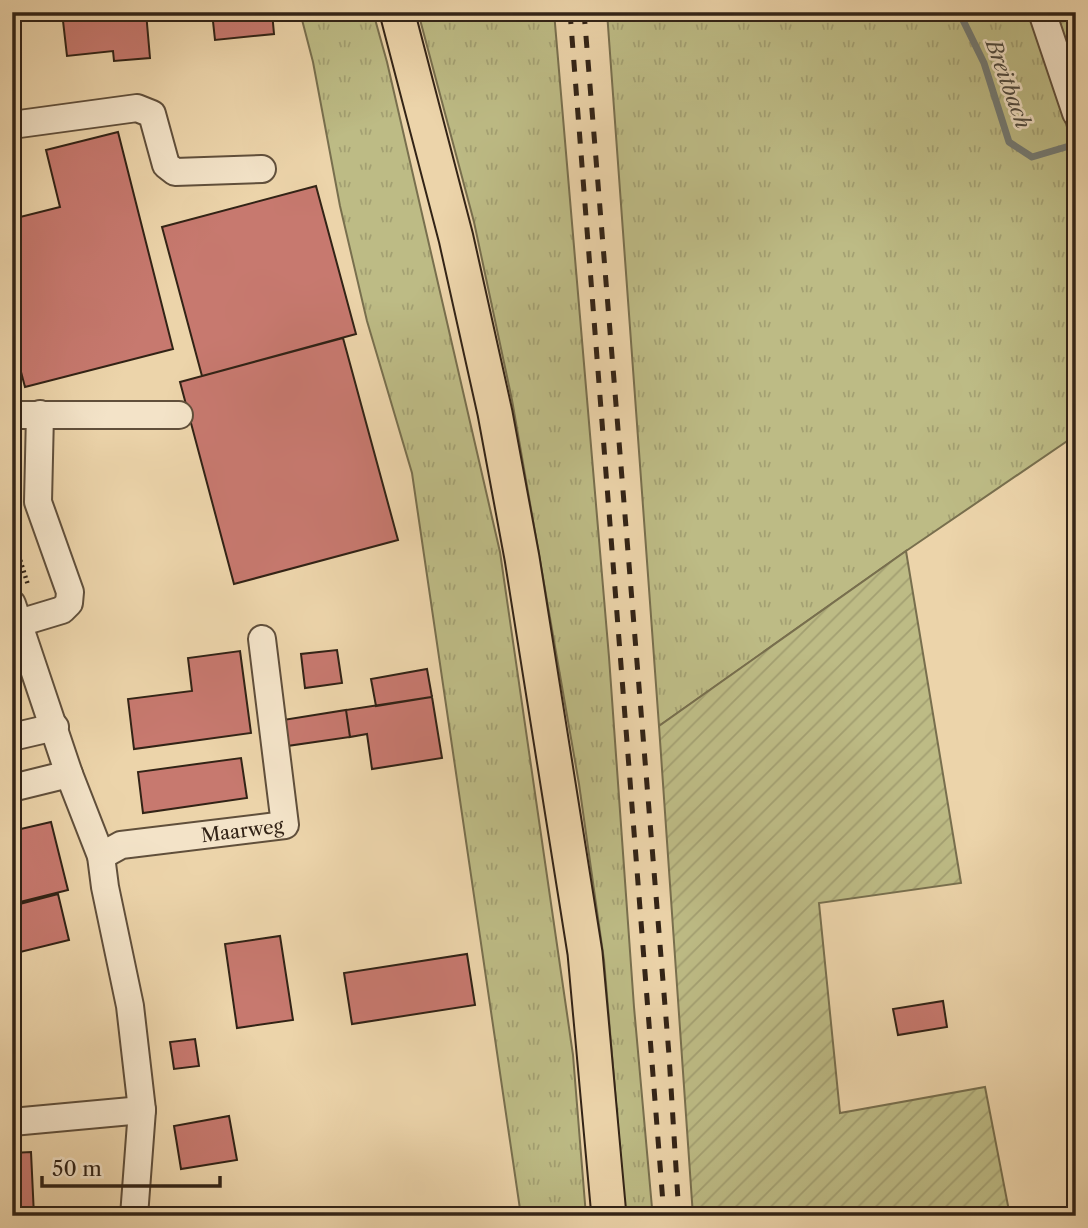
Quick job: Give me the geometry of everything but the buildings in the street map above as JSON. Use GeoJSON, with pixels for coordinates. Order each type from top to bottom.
{"type":"FeatureCollection","features":[{"type":"Feature","properties":{"kind":"main road"},"geometry":{"type":"LineString","coordinates":[[397,12],[456,238],[495,413],[522,558],[584,953],[610,1216]]}},
{"type":"Feature","properties":{"kind":"street"},"geometry":{"type":"LineString","coordinates":[[1042,12],[1076,113]]}},
{"type":"Feature","properties":{"kind":"street"},"geometry":{"type":"LineString","coordinates":[[12,125],[137,108],[152,114],[166,165],[175,172],[262,169]]}},
{"type":"Feature","properties":{"kind":"street"},"geometry":{"type":"LineString","coordinates":[[40,414],[38,502],[70,592],[69,603],[62,610],[16,624],[101,856],[130,1006],[142,1111],[134,1216]]}},
{"type":"Feature","properties":{"kind":"street"},"geometry":{"type":"LineString","coordinates":[[12,415],[179,415]]}},
{"type":"Feature","properties":{"kind":"street","name":"Maarweg"},"geometry":{"type":"LineString","coordinates":[[101,856],[121,845],[285,825],[262,639]]}},
{"type":"Feature","properties":{"kind":"street"},"geometry":{"type":"LineString","coordinates":[[12,737],[55,727]]}},
{"type":"Feature","properties":{"kind":"street"},"geometry":{"type":"LineString","coordinates":[[12,788],[69,774]]}},
{"type":"Feature","properties":{"kind":"street"},"geometry":{"type":"LineString","coordinates":[[12,1122],[142,1111]]}},
{"type":"Feature","properties":{"kind":"green space"},"geometry":{"type":"Polygon","coordinates":[[[300,12],[373,12],[387,62],[500,552],[573,1055],[586,1216],[521,1216],[412,473],[367,321],[340,206],[313,62],[300,12]]]}},
{"type":"Feature","properties":{"kind":"green space"},"geometry":{"type":"Polygon","coordinates":[[[418,12],[554,12],[609,657],[634,1007],[652,1208],[625,1209],[604,960],[579,784],[512,400],[474,222],[418,12]]]}},
{"type":"Feature","properties":{"kind":"green space"},"geometry":{"type":"Polygon","coordinates":[[[607,12],[1030,12],[1076,155],[1076,435],[906,551],[659,726],[607,12]]]}},
{"type":"Feature","properties":{"kind":"green space"},"geometry":{"type":"Polygon","coordinates":[[[1048,12],[1076,12],[1076,86],[1048,12]]]}},
{"type":"Feature","properties":{"kind":"green space"},"geometry":{"type":"Polygon","coordinates":[[[906,551],[961,883],[819,903],[840,1113],[985,1087],[1010,1216],[693,1216],[659,726],[906,551]]]}},
{"type":"Feature","properties":{"kind":"waterway","name":"Breitbach"},"geometry":{"type":"LineString","coordinates":[[959,12],[984,63],[1009,142],[1032,157],[1076,144]]}},
{"type":"Feature","properties":{"kind":"railway"},"geometry":{"type":"LineString","coordinates":[[570,12],[664,1216]]}},
{"type":"Feature","properties":{"kind":"railway"},"geometry":{"type":"LineString","coordinates":[[584,12],[669,1055],[679,1216]]}}]}
